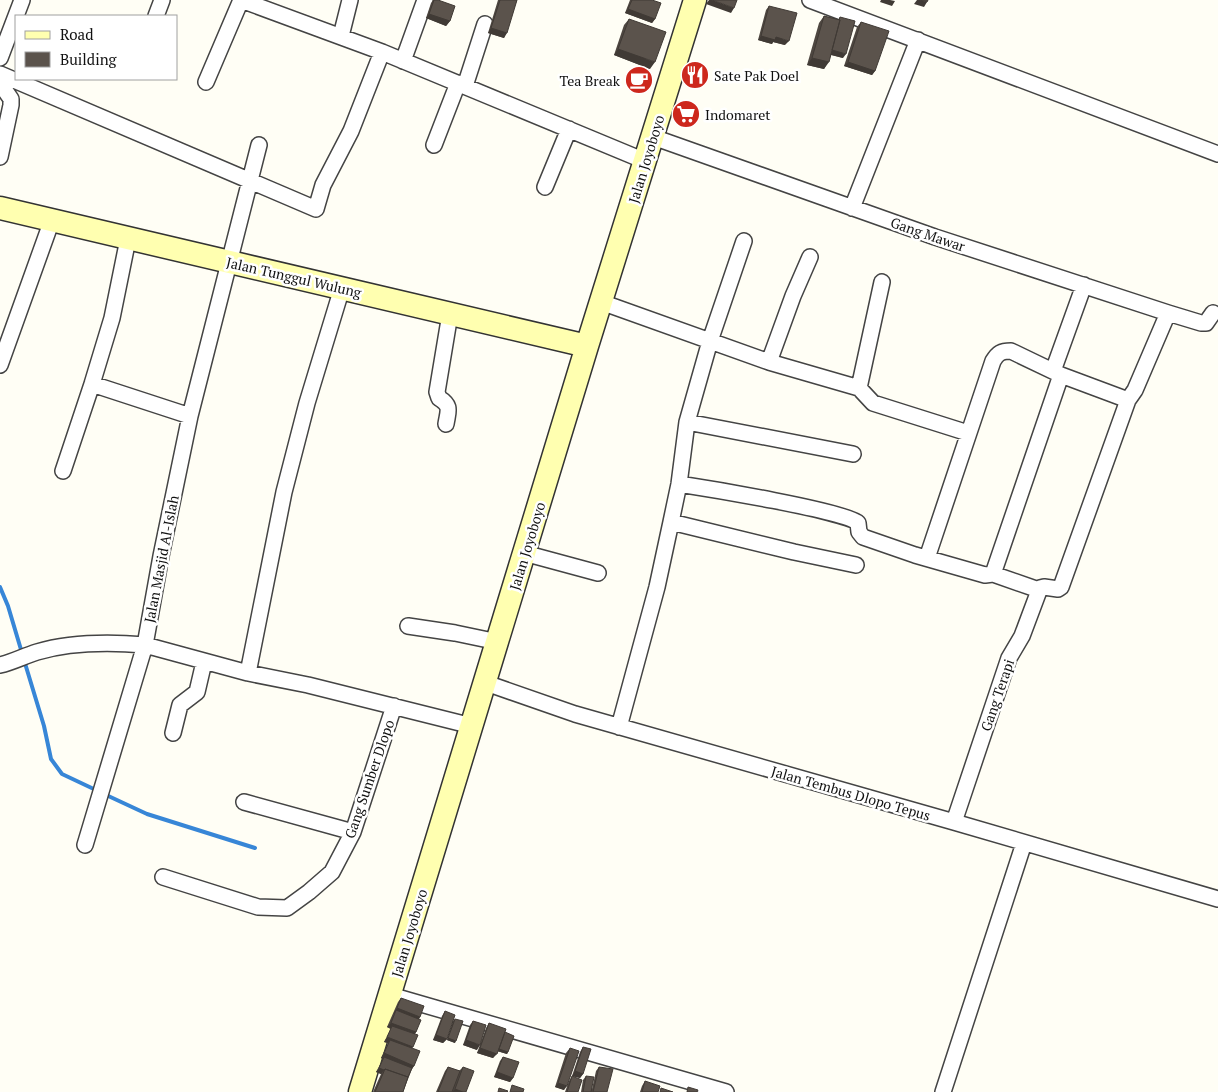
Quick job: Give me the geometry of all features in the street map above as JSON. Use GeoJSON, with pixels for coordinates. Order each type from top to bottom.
{"type":"FeatureCollection","features":[{"type":"Feature","properties":{"kind":"main road","name":"Jalan Joyoboyo"},"geometry":{"type":"LineString","coordinates":[[360,1092],[695,0]]}},
{"type":"Feature","properties":{"kind":"main road","name":"Jalan Tunggul Wulung"},"geometry":{"type":"LineString","coordinates":[[0,208],[588,346]]}},
{"type":"Feature","properties":{"kind":"street"},"geometry":{"type":"LineString","coordinates":[[16,15],[22,0]]}},
{"type":"Feature","properties":{"kind":"street"},"geometry":{"type":"LineString","coordinates":[[156,15],[162,0]]}},
{"type":"Feature","properties":{"kind":"street"},"geometry":{"type":"LineString","coordinates":[[206,82],[241,0],[382,52],[646,161]]}},
{"type":"Feature","properties":{"kind":"street"},"geometry":{"type":"LineString","coordinates":[[340,36],[350,0]]}},
{"type":"Feature","properties":{"kind":"street"},"geometry":{"type":"LineString","coordinates":[[404,61],[425,0]]}},
{"type":"Feature","properties":{"kind":"street"},"geometry":{"type":"LineString","coordinates":[[810,0],[1218,154]]}},
{"type":"Feature","properties":{"kind":"street"},"geometry":{"type":"LineString","coordinates":[[0,58],[15,18]]}},
{"type":"Feature","properties":{"kind":"street"},"geometry":{"type":"LineString","coordinates":[[434,145],[461,85],[485,24]]}},
{"type":"Feature","properties":{"kind":"street"},"geometry":{"type":"LineString","coordinates":[[852,208],[918,40]]}},
{"type":"Feature","properties":{"kind":"street"},"geometry":{"type":"LineString","coordinates":[[0,74],[316,209],[323,186],[351,131],[382,52]]}},
{"type":"Feature","properties":{"kind":"street"},"geometry":{"type":"LineString","coordinates":[[0,84],[11,100],[0,157]]}},
{"type":"Feature","properties":{"kind":"street"},"geometry":{"type":"LineString","coordinates":[[545,187],[569,129]]}},
{"type":"Feature","properties":{"kind":"street","name":"Gang Mawar"},"geometry":{"type":"LineString","coordinates":[[652,138],[935,237],[1168,313],[1201,323],[1209,318]]}},
{"type":"Feature","properties":{"kind":"street","name":"Jalan Masjid Al-Islah"},"geometry":{"type":"LineString","coordinates":[[86,845],[145,645],[190,416],[259,145]]}},
{"type":"Feature","properties":{"kind":"street"},"geometry":{"type":"LineString","coordinates":[[0,365],[52,220]]}},
{"type":"Feature","properties":{"kind":"street"},"geometry":{"type":"LineString","coordinates":[[63,471],[112,318],[128,239]]}},
{"type":"Feature","properties":{"kind":"street"},"geometry":{"type":"LineString","coordinates":[[619,727],[657,587],[679,484],[687,422],[710,341],[744,241]]}},
{"type":"Feature","properties":{"kind":"street"},"geometry":{"type":"LineString","coordinates":[[769,362],[793,296],[810,257]]}},
{"type":"Feature","properties":{"kind":"street"},"geometry":{"type":"LineString","coordinates":[[860,388],[882,282]]}},
{"type":"Feature","properties":{"kind":"street"},"geometry":{"type":"LineString","coordinates":[[993,574],[1084,285]]}},
{"type":"Feature","properties":{"kind":"street"},"geometry":{"type":"LineString","coordinates":[[248,672],[284,492],[307,403],[342,288]]}},
{"type":"Feature","properties":{"kind":"street"},"geometry":{"type":"LineString","coordinates":[[601,302],[769,362],[860,388],[873,403],[968,433]]}},
{"type":"Feature","properties":{"kind":"street"},"geometry":{"type":"LineString","coordinates":[[679,484],[824,511],[853,519],[858,523],[859,532],[863,537],[985,575],[993,574],[1039,590],[1044,587],[1058,589],[1061,587],[1128,400],[1135,390],[1168,313]]}},
{"type":"Feature","properties":{"kind":"street"},"geometry":{"type":"LineString","coordinates":[[446,424],[448,406],[446,402],[439,398],[438,392],[450,314]]}},
{"type":"Feature","properties":{"kind":"street"},"geometry":{"type":"LineString","coordinates":[[927,558],[992,361],[998,354],[1002,351],[1011,351],[1057,373],[1128,400]]}},
{"type":"Feature","properties":{"kind":"street"},"geometry":{"type":"LineString","coordinates":[[92,384],[190,416]]}},
{"type":"Feature","properties":{"kind":"street"},"geometry":{"type":"LineString","coordinates":[[687,422],[853,454]]}},
{"type":"Feature","properties":{"kind":"street"},"geometry":{"type":"LineString","coordinates":[[671,522],[856,565]]}},
{"type":"Feature","properties":{"kind":"street"},"geometry":{"type":"LineString","coordinates":[[524,553],[598,573]]}},
{"type":"Feature","properties":{"kind":"street","name":"Gang Terapi"},"geometry":{"type":"LineString","coordinates":[[954,822],[1006,667],[1022,636],[1039,590]]}},
{"type":"Feature","properties":{"kind":"street"},"geometry":{"type":"LineString","coordinates":[[408,626],[498,642]]}},
{"type":"Feature","properties":{"kind":"street"},"geometry":{"type":"LineString","coordinates":[[0,665],[16,661],[36,652],[75,646],[104,643],[145,645],[204,662],[308,685],[472,726]]}},
{"type":"Feature","properties":{"kind":"street"},"geometry":{"type":"LineString","coordinates":[[173,734],[180,705],[197,692],[204,662]]}},
{"type":"Feature","properties":{"kind":"street","name":"Jalan Tembus Dlopo Tepus"},"geometry":{"type":"LineString","coordinates":[[486,683],[575,714],[954,822],[1218,900]]}},
{"type":"Feature","properties":{"kind":"street","name":"Gang Sumber Dlopo"},"geometry":{"type":"LineString","coordinates":[[163,877],[258,907],[287,908],[309,892],[332,872],[353,832],[394,706]]}},
{"type":"Feature","properties":{"kind":"street"},"geometry":{"type":"LineString","coordinates":[[244,802],[353,832]]}},
{"type":"Feature","properties":{"kind":"street"},"geometry":{"type":"LineString","coordinates":[[943,1092],[1024,843]]}},
{"type":"Feature","properties":{"kind":"street"},"geometry":{"type":"LineString","coordinates":[[390,995],[726,1092]]}},
{"type":"Feature","properties":{"kind":"building"},"geometry":{"type":"Polygon","coordinates":[[[434,0],[455,6],[450,21],[429,14],[434,0]]]}},
{"type":"Feature","properties":{"kind":"building"},"geometry":{"type":"Polygon","coordinates":[[[500,0],[517,0],[507,33],[491,28],[500,0]]]}},
{"type":"Feature","properties":{"kind":"building"},"geometry":{"type":"Polygon","coordinates":[[[632,0],[652,0],[661,3],[655,19],[628,9],[632,0]]]}},
{"type":"Feature","properties":{"kind":"building"},"geometry":{"type":"Polygon","coordinates":[[[712,0],[737,0],[734,8],[712,0]]]}},
{"type":"Feature","properties":{"kind":"building"},"geometry":{"type":"Polygon","coordinates":[[[769,6],[797,13],[789,41],[776,37],[775,40],[761,36],[769,6]]]}},
{"type":"Feature","properties":{"kind":"building"},"geometry":{"type":"Polygon","coordinates":[[[824,16],[840,20],[829,62],[812,58],[824,16]]]}},
{"type":"Feature","properties":{"kind":"building"},"geometry":{"type":"Polygon","coordinates":[[[840,17],[855,21],[846,54],[832,50],[840,17]]]}},
{"type":"Feature","properties":{"kind":"building"},"geometry":{"type":"Polygon","coordinates":[[[629,19],[666,32],[655,62],[618,49],[629,19]]]}},
{"type":"Feature","properties":{"kind":"building"},"geometry":{"type":"Polygon","coordinates":[[[861,22],[889,31],[875,71],[848,62],[861,22]]]}},
{"type":"Feature","properties":{"kind":"building"},"geometry":{"type":"Polygon","coordinates":[[[401,998],[424,1006],[420,1017],[397,1008],[401,998]]]}},
{"type":"Feature","properties":{"kind":"building"},"geometry":{"type":"Polygon","coordinates":[[[396,1010],[421,1020],[416,1032],[391,1023],[396,1010]]]}},
{"type":"Feature","properties":{"kind":"building"},"geometry":{"type":"Polygon","coordinates":[[[445,1011],[455,1015],[447,1039],[436,1035],[445,1011]]]}},
{"type":"Feature","properties":{"kind":"building"},"geometry":{"type":"Polygon","coordinates":[[[455,1019],[463,1021],[456,1041],[448,1038],[455,1019]]]}},
{"type":"Feature","properties":{"kind":"building"},"geometry":{"type":"Polygon","coordinates":[[[473,1021],[486,1025],[480,1045],[466,1040],[473,1021]]]}},
{"type":"Feature","properties":{"kind":"building"},"geometry":{"type":"Polygon","coordinates":[[[489,1023],[506,1029],[497,1054],[480,1048],[489,1023]]]}},
{"type":"Feature","properties":{"kind":"building"},"geometry":{"type":"Polygon","coordinates":[[[392,1026],[418,1035],[413,1047],[387,1037],[392,1026]]]}},
{"type":"Feature","properties":{"kind":"building"},"geometry":{"type":"Polygon","coordinates":[[[505,1032],[514,1036],[508,1052],[499,1049],[505,1032]]]}},
{"type":"Feature","properties":{"kind":"building"},"geometry":{"type":"Polygon","coordinates":[[[390,1040],[420,1051],[414,1066],[384,1053],[390,1040]]]}},
{"type":"Feature","properties":{"kind":"building"},"geometry":{"type":"Polygon","coordinates":[[[583,1047],[591,1049],[583,1074],[575,1071],[583,1047]]]}},
{"type":"Feature","properties":{"kind":"building"},"geometry":{"type":"Polygon","coordinates":[[[570,1048],[579,1051],[567,1086],[558,1083],[570,1048]]]}},
{"type":"Feature","properties":{"kind":"building"},"geometry":{"type":"Polygon","coordinates":[[[384,1057],[412,1068],[408,1077],[379,1068],[384,1057]]]}},
{"type":"Feature","properties":{"kind":"building"},"geometry":{"type":"Polygon","coordinates":[[[503,1057],[519,1062],[513,1078],[497,1072],[503,1057]]]}},
{"type":"Feature","properties":{"kind":"building"},"geometry":{"type":"Polygon","coordinates":[[[448,1067],[460,1071],[452,1092],[438,1092],[448,1067]]]}},
{"type":"Feature","properties":{"kind":"building"},"geometry":{"type":"Polygon","coordinates":[[[463,1067],[474,1071],[466,1092],[455,1089],[463,1067]]]}},
{"type":"Feature","properties":{"kind":"building"},"geometry":{"type":"Polygon","coordinates":[[[599,1067],[613,1069],[607,1092],[593,1092],[599,1067]]]}},
{"type":"Feature","properties":{"kind":"building"},"geometry":{"type":"Polygon","coordinates":[[[385,1069],[408,1077],[403,1092],[375,1092],[385,1069]]]}},
{"type":"Feature","properties":{"kind":"building"},"geometry":{"type":"Polygon","coordinates":[[[572,1076],[582,1080],[578,1092],[567,1092],[572,1076]]]}},
{"type":"Feature","properties":{"kind":"building"},"geometry":{"type":"Polygon","coordinates":[[[586,1076],[594,1077],[591,1092],[583,1092],[586,1076]]]}},
{"type":"Feature","properties":{"kind":"building"},"geometry":{"type":"Polygon","coordinates":[[[645,1081],[660,1086],[658,1092],[642,1092],[645,1081]]]}},
{"type":"Feature","properties":{"kind":"building"},"geometry":{"type":"Polygon","coordinates":[[[512,1085],[524,1089],[523,1092],[510,1092],[512,1085]]]}},
{"type":"Feature","properties":{"kind":"building"},"geometry":{"type":"Polygon","coordinates":[[[688,1087],[698,1090],[697,1092],[687,1092],[688,1087]]]}},
{"type":"Feature","properties":{"kind":"building"},"geometry":{"type":"Polygon","coordinates":[[[499,1088],[508,1091],[498,1092],[499,1088]]]}},
{"type":"Feature","properties":{"kind":"building"},"geometry":{"type":"Polygon","coordinates":[[[661,1088],[673,1092],[660,1092],[661,1088]]]}},
{"type":"Feature","properties":{"kind":"waterway"},"geometry":{"type":"LineString","coordinates":[[0,587],[8,606],[22,653]]}},
{"type":"Feature","properties":{"kind":"waterway"},"geometry":{"type":"LineString","coordinates":[[24,660],[44,726],[51,759],[62,774],[98,791]]}},
{"type":"Feature","properties":{"kind":"waterway"},"geometry":{"type":"LineString","coordinates":[[104,794],[147,814],[255,848]]}},
{"type":"Feature","properties":{"kind":"place","name":"Sate Pak Doel"},"geometry":{"type":"Point","coordinates":[695,75]}},
{"type":"Feature","properties":{"kind":"place","name":"Tea Break"},"geometry":{"type":"Point","coordinates":[639,80]}},
{"type":"Feature","properties":{"kind":"place","name":"Indomaret"},"geometry":{"type":"Point","coordinates":[686,114]}}]}
